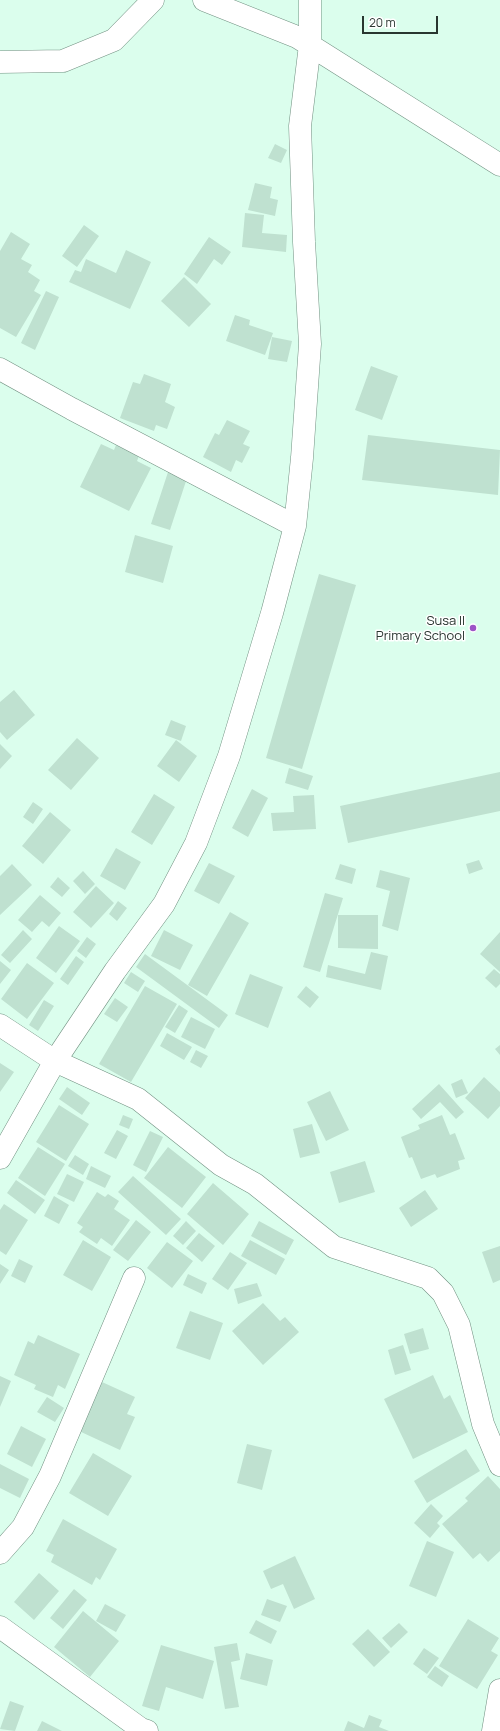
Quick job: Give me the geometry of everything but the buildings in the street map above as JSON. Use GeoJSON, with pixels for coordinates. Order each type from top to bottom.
{"type":"FeatureCollection","features":[{"type":"Feature","properties":{"kind":"street"},"geometry":{"type":"LineString","coordinates":[[0,62],[63,61],[114,40],[153,0]]}},
{"type":"Feature","properties":{"kind":"street"},"geometry":{"type":"LineString","coordinates":[[204,0],[298,37],[500,165]]}},
{"type":"Feature","properties":{"kind":"street"},"geometry":{"type":"LineString","coordinates":[[0,1158],[55,1061],[115,971],[164,904],[196,843],[229,756],[272,612],[295,526],[302,458],[310,344],[304,242],[300,126],[310,45],[310,0]]}},
{"type":"Feature","properties":{"kind":"street"},"geometry":{"type":"LineString","coordinates":[[0,368],[72,410],[295,526]]}},
{"type":"Feature","properties":{"kind":"street"},"geometry":{"type":"LineString","coordinates":[[0,1025],[55,1061],[138,1098],[221,1165],[255,1184],[334,1247],[428,1278],[443,1293],[459,1325],[483,1424],[500,1465]]}},
{"type":"Feature","properties":{"kind":"street"},"geometry":{"type":"LineString","coordinates":[[0,1553],[23,1527],[50,1476],[134,1278]]}},
{"type":"Feature","properties":{"kind":"street"},"geometry":{"type":"LineString","coordinates":[[0,1627],[141,1729],[147,1731]]}},
{"type":"Feature","properties":{"kind":"street"},"geometry":{"type":"LineString","coordinates":[[493,1731],[500,1690]]}},
{"type":"Feature","properties":{"kind":"place","name":"Susa II Primary School"},"geometry":{"type":"Point","coordinates":[473,628]}}]}
